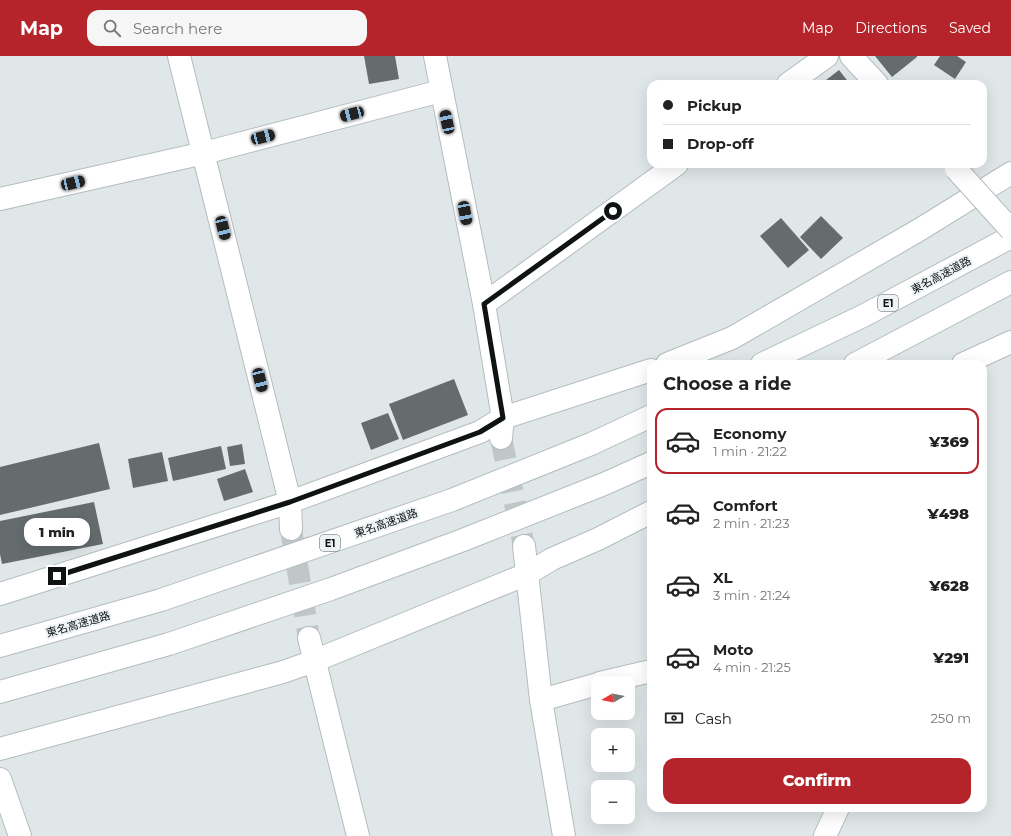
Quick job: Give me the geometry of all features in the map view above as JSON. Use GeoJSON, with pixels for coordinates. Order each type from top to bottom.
{"type":"FeatureCollection","features":[{"type":"Feature","properties":{"kind":"main road"},"geometry":{"type":"LineString","coordinates":[[179,56],[290,502],[291,530]]}},
{"type":"Feature","properties":{"kind":"main road"},"geometry":{"type":"LineString","coordinates":[[435,56],[484,304],[502,428]]}},
{"type":"Feature","properties":{"kind":"main road"},"geometry":{"type":"LineString","coordinates":[[794,80],[827,56]]}},
{"type":"Feature","properties":{"kind":"main road"},"geometry":{"type":"LineString","coordinates":[[851,56],[873,80]]}},
{"type":"Feature","properties":{"kind":"main road"},"geometry":{"type":"LineString","coordinates":[[0,199],[204,153],[441,91]]}},
{"type":"Feature","properties":{"kind":"main road"},"geometry":{"type":"LineString","coordinates":[[484,304],[672,168]]}},
{"type":"Feature","properties":{"kind":"main road"},"geometry":{"type":"LineString","coordinates":[[956,168],[1011,230]]}},
{"type":"Feature","properties":{"kind":"main road"},"geometry":{"type":"LineString","coordinates":[[677,360],[732,338],[919,230],[1011,173]]}},
{"type":"Feature","properties":{"kind":"main road","name":"東名高速道路"},"geometry":{"type":"LineString","coordinates":[[770,360],[863,316],[1011,237]]}},
{"type":"Feature","properties":{"kind":"main road"},"geometry":{"type":"LineString","coordinates":[[864,360],[1011,282]]}},
{"type":"Feature","properties":{"kind":"main road"},"geometry":{"type":"LineString","coordinates":[[972,360],[1011,342]]}},
{"type":"Feature","properties":{"kind":"main road"},"geometry":{"type":"LineString","coordinates":[[0,594],[290,502],[480,432],[502,428],[647,372]]}},
{"type":"Feature","properties":{"kind":"main road","name":"東名高速道路"},"geometry":{"type":"LineString","coordinates":[[0,646],[161,600],[452,500],[590,444],[647,418]]}},
{"type":"Feature","properties":{"kind":"main road"},"geometry":{"type":"LineString","coordinates":[[0,692],[170,644],[331,589],[486,531],[604,484],[647,465]]}},
{"type":"Feature","properties":{"kind":"main road"},"geometry":{"type":"LineString","coordinates":[[0,749],[283,672],[314,661],[527,574],[552,559],[598,539],[647,514]]}},
{"type":"Feature","properties":{"kind":"main road"},"geometry":{"type":"LineString","coordinates":[[524,546],[541,700],[564,836]]}},
{"type":"Feature","properties":{"kind":"main road"},"geometry":{"type":"LineString","coordinates":[[309,638],[358,836]]}},
{"type":"Feature","properties":{"kind":"main road"},"geometry":{"type":"LineString","coordinates":[[629,676],[647,672]]}},
{"type":"Feature","properties":{"kind":"main road"},"geometry":{"type":"LineString","coordinates":[[541,700],[591,685]]}},
{"type":"Feature","properties":{"kind":"main road"},"geometry":{"type":"LineString","coordinates":[[0,779],[20,836]]}},
{"type":"Feature","properties":{"kind":"main road"},"geometry":{"type":"LineString","coordinates":[[825,836],[836,812]]}},
{"type":"Feature","properties":{"kind":"building"},"geometry":{"type":"Polygon","coordinates":[[[364,56],[395,56],[399,79],[369,84],[364,56]]]}},
{"type":"Feature","properties":{"kind":"building"},"geometry":{"type":"Polygon","coordinates":[[[875,56],[917,56],[917,57],[892,77],[875,56]]]}},
{"type":"Feature","properties":{"kind":"building"},"geometry":{"type":"Polygon","coordinates":[[[940,56],[957,56],[966,62],[955,79],[934,65],[940,56]]]}},
{"type":"Feature","properties":{"kind":"building"},"geometry":{"type":"Polygon","coordinates":[[[839,70],[847,80],[826,80],[839,70]]]}},
{"type":"Feature","properties":{"kind":"building"},"geometry":{"type":"Polygon","coordinates":[[[821,216],[843,238],[821,259],[800,237],[821,216]]]}},
{"type":"Feature","properties":{"kind":"building"},"geometry":{"type":"Polygon","coordinates":[[[781,218],[809,250],[788,268],[760,236],[781,218]]]}},
{"type":"Feature","properties":{"kind":"building"},"geometry":{"type":"Polygon","coordinates":[[[454,379],[468,415],[403,440],[389,404],[454,379]]]}},
{"type":"Feature","properties":{"kind":"building"},"geometry":{"type":"Polygon","coordinates":[[[388,413],[399,439],[371,450],[361,423],[388,413]]]}},
{"type":"Feature","properties":{"kind":"building"},"geometry":{"type":"Polygon","coordinates":[[[99,443],[110,489],[0,515],[0,467],[99,443]]]}},
{"type":"Feature","properties":{"kind":"building"},"geometry":{"type":"Polygon","coordinates":[[[242,444],[245,464],[230,466],[227,447],[242,444]]]}},
{"type":"Feature","properties":{"kind":"building"},"geometry":{"type":"Polygon","coordinates":[[[221,446],[226,469],[173,481],[168,458],[221,446]]]}},
{"type":"Feature","properties":{"kind":"building"},"geometry":{"type":"Polygon","coordinates":[[[162,452],[168,481],[133,488],[128,459],[162,452]]]}},
{"type":"Feature","properties":{"kind":"building"},"geometry":{"type":"Polygon","coordinates":[[[245,469],[253,492],[224,501],[217,479],[245,469]]]}},
{"type":"Feature","properties":{"kind":"building"},"geometry":{"type":"Polygon","coordinates":[[[94,502],[103,544],[2,564],[0,554],[0,521],[94,502]]]}},
{"type":"Feature","properties":{"kind":"tunnel"},"geometry":{"type":"LineString","coordinates":[[501,438],[524,546]]}},
{"type":"Feature","properties":{"kind":"tunnel"},"geometry":{"type":"LineString","coordinates":[[291,529],[309,638]]}},
{"type":"Feature","properties":{"kind":"route"},"geometry":{"type":"LineString","coordinates":[[57,576],[290,502],[480,432],[503,418],[484,304],[613,211]]}}]}
